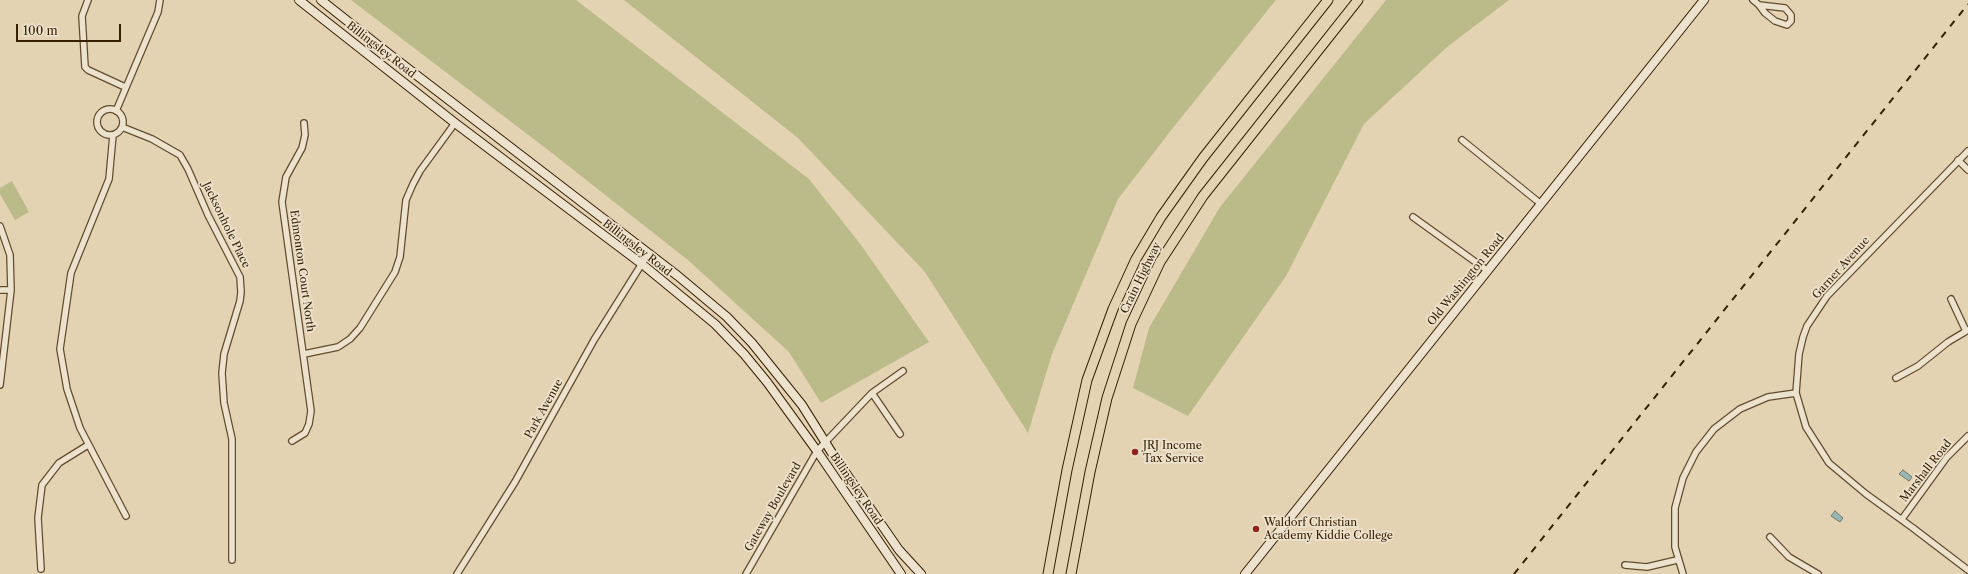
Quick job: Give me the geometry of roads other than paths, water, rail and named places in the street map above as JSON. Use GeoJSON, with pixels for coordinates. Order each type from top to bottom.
{"type":"FeatureCollection","features":[{"type":"Feature","properties":{"kind":"highway","name":"Crain Highway"},"geometry":{"type":"LineString","coordinates":[[1048,574],[1067,470],[1087,380],[1105,330],[1136,259],[1161,217],[1203,158],[1328,0]]}},
{"type":"Feature","properties":{"kind":"highway","name":"Crain Highway"},"geometry":{"type":"LineString","coordinates":[[1071,574],[1090,472],[1109,392],[1132,324],[1160,262],[1203,196],[1358,0]]}},
{"type":"Feature","properties":{"kind":"main road","name":"Billingsley Road"},"geometry":{"type":"LineString","coordinates":[[298,0],[455,123],[642,264],[715,324],[744,354],[817,451],[901,574]]}},
{"type":"Feature","properties":{"kind":"main road","name":"Billingsley Road"},"geometry":{"type":"LineString","coordinates":[[321,0],[678,276],[740,330],[802,405],[824,441],[899,550],[921,574]]}},
{"type":"Feature","properties":{"kind":"main road","name":"Old Washington Road"},"geometry":{"type":"LineString","coordinates":[[1245,574],[1704,0]]}},
{"type":"Feature","properties":{"kind":"street"},"geometry":{"type":"LineString","coordinates":[[88,0],[82,16],[85,67],[88,70],[125,86]]}},
{"type":"Feature","properties":{"kind":"street"},"geometry":{"type":"LineString","coordinates":[[116,110],[158,12],[160,0]]}},
{"type":"Feature","properties":{"kind":"street"},"geometry":{"type":"LineString","coordinates":[[1752,0],[1759,4],[1784,8],[1791,15],[1791,21],[1788,25],[1775,21],[1765,13],[1759,4]]}},
{"type":"Feature","properties":{"kind":"street"},"geometry":{"type":"LineString","coordinates":[[112,109],[116,110],[123,120],[122,128],[113,135],[108,135],[100,131],[97,122],[100,114],[103,111],[112,109]]}},
{"type":"Feature","properties":{"kind":"street","name":"Edmonton Court North"},"geometry":{"type":"LineString","coordinates":[[292,441],[305,433],[309,424],[311,411],[282,202],[286,177],[302,148],[305,135],[304,123]]}},
{"type":"Feature","properties":{"kind":"street"},"geometry":{"type":"LineString","coordinates":[[304,354],[338,347],[350,339],[360,328],[395,272],[400,257],[406,200],[413,184],[420,171],[455,123]]}},
{"type":"Feature","properties":{"kind":"street","name":"Jacksonhole Place"},"geometry":{"type":"LineString","coordinates":[[122,128],[152,139],[180,155],[188,169],[208,215],[240,277],[240,301],[224,354],[222,373],[224,403],[232,439],[232,560]]}},
{"type":"Feature","properties":{"kind":"street"},"geometry":{"type":"LineString","coordinates":[[113,135],[109,179],[71,273],[60,349],[67,389],[80,428],[126,516]]}},
{"type":"Feature","properties":{"kind":"street"},"geometry":{"type":"LineString","coordinates":[[1462,140],[1541,204]]}},
{"type":"Feature","properties":{"kind":"street","name":"Garner Avenue"},"geometry":{"type":"LineString","coordinates":[[1968,150],[1827,296],[1807,326],[1803,337],[1799,354],[1796,393],[1806,427],[1829,463],[1866,494],[1968,570]]}},
{"type":"Feature","properties":{"kind":"street"},"geometry":{"type":"LineString","coordinates":[[1958,160],[1968,170]]}},
{"type":"Feature","properties":{"kind":"street"},"geometry":{"type":"LineString","coordinates":[[1413,217],[1488,271]]}},
{"type":"Feature","properties":{"kind":"street"},"geometry":{"type":"LineString","coordinates":[[0,226],[10,255],[11,290],[0,385]]}},
{"type":"Feature","properties":{"kind":"street","name":"Park Avenue"},"geometry":{"type":"LineString","coordinates":[[457,574],[515,482],[594,340],[648,254]]}},
{"type":"Feature","properties":{"kind":"street"},"geometry":{"type":"LineString","coordinates":[[0,290],[11,290]]}},
{"type":"Feature","properties":{"kind":"street"},"geometry":{"type":"LineString","coordinates":[[1896,378],[1918,366],[1944,345],[1967,331],[1951,299]]}},
{"type":"Feature","properties":{"kind":"street","name":"Gateway Boulevard"},"geometry":{"type":"LineString","coordinates":[[746,574],[824,441],[872,393],[903,371]]}},
{"type":"Feature","properties":{"kind":"street"},"geometry":{"type":"LineString","coordinates":[[872,393],[900,434]]}},
{"type":"Feature","properties":{"kind":"street"},"geometry":{"type":"LineString","coordinates":[[1683,574],[1678,560],[1674,539],[1673,522],[1678,492],[1689,465],[1704,440],[1722,421],[1748,405],[1768,397],[1796,393]]}},
{"type":"Feature","properties":{"kind":"street","name":"Marshall Road"},"geometry":{"type":"LineString","coordinates":[[1902,520],[1947,457],[1968,436]]}},
{"type":"Feature","properties":{"kind":"street"},"geometry":{"type":"LineString","coordinates":[[41,569],[38,518],[42,485],[59,463],[88,445]]}},
{"type":"Feature","properties":{"kind":"street"},"geometry":{"type":"LineString","coordinates":[[1770,536],[1789,556],[1818,574]]}},
{"type":"Feature","properties":{"kind":"street"},"geometry":{"type":"LineString","coordinates":[[1625,565],[1647,567],[1678,560]]}},
{"type":"Feature","properties":{"kind":"water"},"geometry":{"type":"Polygon","coordinates":[[[1903,470],[1912,477],[1909,481],[1899,474],[1903,470]]]}},
{"type":"Feature","properties":{"kind":"water"},"geometry":{"type":"Polygon","coordinates":[[[1835,511],[1843,518],[1840,522],[1831,516],[1835,511]]]}},
{"type":"Feature","properties":{"kind":"railway"},"geometry":{"type":"LineString","coordinates":[[1514,574],[1968,4]]}},
{"type":"Feature","properties":{"kind":"place","name":"JRJ Income Tax Service"},"geometry":{"type":"Point","coordinates":[1135,452]}},
{"type":"Feature","properties":{"kind":"place","name":"Waldorf Christian Academy Kiddie College"},"geometry":{"type":"Point","coordinates":[1256,529]}}]}
